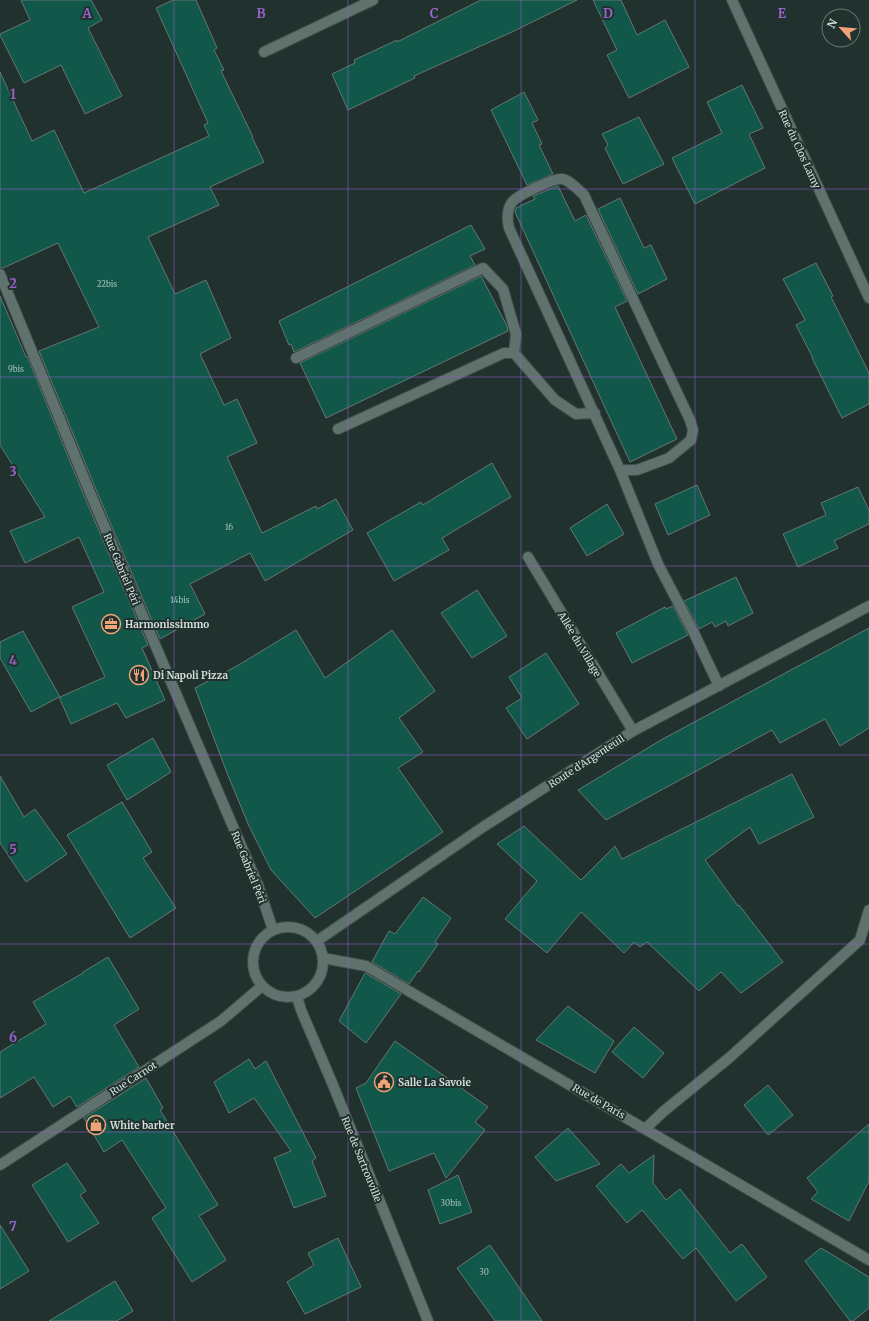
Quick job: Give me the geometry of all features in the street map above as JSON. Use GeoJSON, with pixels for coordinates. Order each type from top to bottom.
{"type":"FeatureCollection","features":[{"type":"Feature","properties":{"kind":"street"},"geometry":{"type":"LineString","coordinates":[[264,52],[373,0]]}},
{"type":"Feature","properties":{"kind":"street","name":"Rue du Clos Lamy"},"geometry":{"type":"LineString","coordinates":[[732,0],[869,298]]}},
{"type":"Feature","properties":{"kind":"street"},"geometry":{"type":"LineString","coordinates":[[620,470],[637,470],[669,458],[691,440],[693,430],[690,420],[584,195],[571,184],[562,179],[552,181],[512,202],[507,216],[509,228],[595,413],[658,564],[694,633],[719,686]]}},
{"type":"Feature","properties":{"kind":"street"},"geometry":{"type":"LineString","coordinates":[[296,358],[484,268],[503,289],[516,334],[514,353],[555,400],[576,414],[595,413]]}},
{"type":"Feature","properties":{"kind":"street","name":"Rue Gabriel Péri"},"geometry":{"type":"LineString","coordinates":[[0,274],[91,495],[258,885],[273,930]]}},
{"type":"Feature","properties":{"kind":"street"},"geometry":{"type":"LineString","coordinates":[[338,430],[504,353],[514,353]]}},
{"type":"Feature","properties":{"kind":"street","name":"Allée du Village"},"geometry":{"type":"LineString","coordinates":[[528,557],[633,731]]}},
{"type":"Feature","properties":{"kind":"street","name":"Route d'Argenteuil"},"geometry":{"type":"LineString","coordinates":[[317,941],[483,828],[633,731],[869,606]]}},
{"type":"Feature","properties":{"kind":"street"},"geometry":{"type":"LineString","coordinates":[[646,1128],[664,1111],[729,1058],[860,940],[869,910]]}},
{"type":"Feature","properties":{"kind":"street"},"geometry":{"type":"LineString","coordinates":[[283,927],[297,928],[311,934],[317,941],[323,952],[324,964],[322,975],[316,985],[308,992],[297,997],[279,997],[270,993],[262,986],[254,973],[254,956],[260,941],[273,930],[283,927]]}},
{"type":"Feature","properties":{"kind":"street","name":"Rue de Paris"},"geometry":{"type":"LineString","coordinates":[[323,958],[366,966],[646,1128],[869,1260]]}},
{"type":"Feature","properties":{"kind":"street","name":"Rue Carnot"},"geometry":{"type":"LineString","coordinates":[[0,1165],[220,1021],[262,986]]}},
{"type":"Feature","properties":{"kind":"street","name":"Rue de Sartrouville"},"geometry":{"type":"LineString","coordinates":[[297,997],[428,1321]]}},
{"type":"Feature","properties":{"kind":"building"},"geometry":{"type":"Polygon","coordinates":[[[21,0],[91,0],[102,20],[88,28],[122,96],[85,114],[61,65],[24,83],[0,35],[30,20],[21,0]]]}},
{"type":"Feature","properties":{"kind":"building"},"geometry":{"type":"Polygon","coordinates":[[[173,0],[196,0],[217,48],[214,50],[224,70],[221,71],[264,162],[210,187],[219,205],[148,237],[175,294],[206,280],[231,338],[200,354],[224,405],[237,399],[257,443],[227,457],[262,533],[316,506],[317,509],[336,499],[353,530],[265,581],[250,553],[190,584],[205,614],[160,639],[39,351],[99,327],[58,243],[0,268],[0,72],[32,141],[54,130],[84,193],[209,136],[204,125],[208,123],[156,8],[173,0]]]}},
{"type":"Feature","properties":{"kind":"building"},"geometry":{"type":"Polygon","coordinates":[[[481,0],[577,0],[512,32],[414,76],[415,78],[348,110],[332,74],[355,63],[354,60],[397,40],[397,42],[481,0]]]}},
{"type":"Feature","properties":{"kind":"building"},"geometry":{"type":"Polygon","coordinates":[[[593,0],[621,0],[637,35],[665,20],[689,67],[629,98],[607,55],[617,50],[593,0]]]}},
{"type":"Feature","properties":{"kind":"building"},"geometry":{"type":"Polygon","coordinates":[[[742,85],[763,128],[749,134],[765,168],[695,204],[672,158],[722,133],[707,102],[742,85]]]}},
{"type":"Feature","properties":{"kind":"building"},"geometry":{"type":"Polygon","coordinates":[[[524,92],[538,120],[532,123],[542,144],[539,145],[553,174],[527,185],[491,110],[524,92]]]}},
{"type":"Feature","properties":{"kind":"building"},"geometry":{"type":"Polygon","coordinates":[[[639,117],[664,164],[623,184],[605,148],[608,145],[602,134],[639,117]]]}},
{"type":"Feature","properties":{"kind":"building"},"geometry":{"type":"Polygon","coordinates":[[[558,186],[575,221],[586,215],[627,301],[615,307],[677,439],[630,462],[515,212],[516,208],[535,199],[533,196],[558,186]]]}},
{"type":"Feature","properties":{"kind":"building"},"geometry":{"type":"Polygon","coordinates":[[[620,198],[644,248],[651,245],[667,279],[638,294],[598,209],[620,198]]]}},
{"type":"Feature","properties":{"kind":"building"},"geometry":{"type":"Polygon","coordinates":[[[471,225],[485,249],[470,256],[475,265],[294,352],[291,344],[289,345],[279,321],[471,225]]]}},
{"type":"Feature","properties":{"kind":"building"},"geometry":{"type":"Polygon","coordinates":[[[816,263],[833,296],[831,297],[869,373],[869,404],[842,418],[796,325],[805,320],[783,279],[816,263]]]}},
{"type":"Feature","properties":{"kind":"building"},"geometry":{"type":"Polygon","coordinates":[[[481,276],[507,326],[508,331],[326,418],[300,363],[481,276]]]}},
{"type":"Feature","properties":{"kind":"building"},"geometry":{"type":"Polygon","coordinates":[[[0,296],[26,357],[27,356],[85,498],[148,645],[142,648],[165,700],[126,718],[117,703],[71,724],[59,697],[31,712],[0,658],[0,642],[23,631],[60,697],[105,677],[72,607],[104,592],[79,537],[25,563],[10,531],[45,517],[0,445],[0,296]]]}},
{"type":"Feature","properties":{"kind":"building"},"geometry":{"type":"Polygon","coordinates":[[[492,463],[511,497],[442,538],[449,550],[394,581],[367,533],[421,502],[423,505],[492,463]]]}},
{"type":"Feature","properties":{"kind":"building"},"geometry":{"type":"Polygon","coordinates":[[[697,485],[710,515],[668,535],[655,504],[697,485]]]}},
{"type":"Feature","properties":{"kind":"building"},"geometry":{"type":"Polygon","coordinates":[[[858,487],[869,510],[869,524],[834,541],[838,548],[798,567],[783,534],[826,515],[821,503],[858,487]]]}},
{"type":"Feature","properties":{"kind":"building"},"geometry":{"type":"Polygon","coordinates":[[[607,504],[624,534],[587,556],[570,528],[607,504]]]}},
{"type":"Feature","properties":{"kind":"building"},"geometry":{"type":"Polygon","coordinates":[[[736,577],[753,613],[728,626],[726,621],[715,627],[712,622],[699,629],[684,601],[736,577]]]}},
{"type":"Feature","properties":{"kind":"building"},"geometry":{"type":"Polygon","coordinates":[[[477,590],[507,636],[472,658],[441,613],[477,590]]]}},
{"type":"Feature","properties":{"kind":"building"},"geometry":{"type":"Polygon","coordinates":[[[673,606],[688,635],[632,663],[616,633],[665,607],[666,609],[673,606]]]}},
{"type":"Feature","properties":{"kind":"building"},"geometry":{"type":"Polygon","coordinates":[[[869,628],[869,728],[840,746],[825,719],[780,743],[772,730],[606,820],[578,790],[661,740],[869,628]]]}},
{"type":"Feature","properties":{"kind":"building"},"geometry":{"type":"Polygon","coordinates":[[[296,630],[325,678],[392,630],[435,691],[399,718],[423,752],[398,768],[443,832],[315,918],[271,870],[249,826],[195,688],[237,666],[296,630]]]}},
{"type":"Feature","properties":{"kind":"building"},"geometry":{"type":"Polygon","coordinates":[[[546,653],[579,704],[527,739],[506,708],[522,698],[509,677],[546,653]]]}},
{"type":"Feature","properties":{"kind":"building"},"geometry":{"type":"Polygon","coordinates":[[[153,738],[171,772],[127,800],[107,765],[153,738]]]}},
{"type":"Feature","properties":{"kind":"building"},"geometry":{"type":"Polygon","coordinates":[[[792,774],[814,817],[759,844],[750,827],[705,860],[738,906],[739,905],[783,962],[741,993],[721,972],[699,991],[647,942],[640,947],[634,942],[624,953],[581,912],[547,953],[505,919],[537,881],[497,844],[524,826],[581,880],[615,846],[622,859],[792,774]]]}},
{"type":"Feature","properties":{"kind":"building"},"geometry":{"type":"Polygon","coordinates":[[[0,776],[24,817],[35,809],[67,854],[26,882],[0,843],[0,776]]]}},
{"type":"Feature","properties":{"kind":"building"},"geometry":{"type":"Polygon","coordinates":[[[122,802],[152,852],[143,858],[176,908],[130,938],[67,835],[122,802]]]}},
{"type":"Feature","properties":{"kind":"building"},"geometry":{"type":"Polygon","coordinates":[[[423,897],[451,918],[435,942],[438,944],[409,984],[372,962],[389,931],[395,934],[423,897]]]}},
{"type":"Feature","properties":{"kind":"building"},"geometry":{"type":"Polygon","coordinates":[[[108,957],[139,1009],[114,1025],[139,1067],[77,1107],[70,1096],[53,1107],[34,1077],[0,1098],[0,1052],[46,1024],[33,1002],[108,957]]]}},
{"type":"Feature","properties":{"kind":"building"},"geometry":{"type":"Polygon","coordinates":[[[365,973],[401,994],[366,1043],[339,1021],[365,973]]]}},
{"type":"Feature","properties":{"kind":"building"},"geometry":{"type":"Polygon","coordinates":[[[568,1006],[614,1041],[595,1073],[536,1040],[568,1006]]]}},
{"type":"Feature","properties":{"kind":"building"},"geometry":{"type":"Polygon","coordinates":[[[634,1027],[664,1053],[643,1078],[612,1052],[634,1027]]]}},
{"type":"Feature","properties":{"kind":"building"},"geometry":{"type":"Polygon","coordinates":[[[395,1041],[488,1107],[475,1122],[485,1130],[446,1178],[434,1153],[389,1171],[356,1088],[366,1083],[395,1041]]]}},
{"type":"Feature","properties":{"kind":"building"},"geometry":{"type":"Polygon","coordinates":[[[249,1059],[255,1069],[266,1061],[316,1158],[312,1161],[326,1196],[294,1208],[274,1158],[291,1151],[254,1098],[229,1113],[214,1082],[249,1059]]]}},
{"type":"Feature","properties":{"kind":"building"},"geometry":{"type":"Polygon","coordinates":[[[146,1078],[163,1108],[160,1110],[218,1205],[199,1216],[226,1260],[192,1282],[152,1218],[166,1208],[122,1140],[104,1152],[84,1118],[146,1078]]]}},
{"type":"Feature","properties":{"kind":"building"},"geometry":{"type":"Polygon","coordinates":[[[768,1085],[793,1115],[768,1135],[744,1105],[768,1085]]]}},
{"type":"Feature","properties":{"kind":"building"},"geometry":{"type":"Polygon","coordinates":[[[869,1124],[869,1181],[849,1221],[811,1199],[818,1192],[807,1178],[869,1124]]]}},
{"type":"Feature","properties":{"kind":"building"},"geometry":{"type":"Polygon","coordinates":[[[568,1128],[600,1164],[556,1181],[535,1157],[568,1128]]]}},
{"type":"Feature","properties":{"kind":"building"},"geometry":{"type":"Polygon","coordinates":[[[654,1155],[653,1183],[666,1200],[680,1189],[730,1253],[742,1244],[767,1277],[736,1301],[696,1248],[683,1259],[642,1210],[627,1223],[596,1186],[621,1164],[629,1173],[654,1155]]]}},
{"type":"Feature","properties":{"kind":"building"},"geometry":{"type":"Polygon","coordinates":[[[67,1163],[86,1191],[80,1195],[99,1223],[68,1242],[32,1185],[67,1163]]]}},
{"type":"Feature","properties":{"kind":"building"},"geometry":{"type":"Polygon","coordinates":[[[458,1175],[472,1212],[440,1224],[428,1190],[458,1175]]]}},
{"type":"Feature","properties":{"kind":"building"},"geometry":{"type":"Polygon","coordinates":[[[0,1225],[29,1271],[0,1289],[0,1225]]]}},
{"type":"Feature","properties":{"kind":"building"},"geometry":{"type":"Polygon","coordinates":[[[338,1238],[361,1287],[305,1314],[287,1282],[314,1265],[308,1253],[338,1238]]]}},
{"type":"Feature","properties":{"kind":"building"},"geometry":{"type":"Polygon","coordinates":[[[490,1245],[542,1321],[495,1321],[457,1268],[490,1245]]]}},
{"type":"Feature","properties":{"kind":"building"},"geometry":{"type":"Polygon","coordinates":[[[821,1248],[869,1277],[869,1308],[853,1321],[850,1321],[805,1261],[821,1248]]]}},
{"type":"Feature","properties":{"kind":"building"},"geometry":{"type":"Polygon","coordinates":[[[115,1281],[133,1311],[117,1321],[49,1321],[115,1281]]]}},
{"type":"Feature","properties":{"kind":"place","name":"Harmonissimmo"},"geometry":{"type":"Point","coordinates":[111,624]}},
{"type":"Feature","properties":{"kind":"place","name":"Di Napoli Pizza"},"geometry":{"type":"Point","coordinates":[139,675]}},
{"type":"Feature","properties":{"kind":"place","name":"Salle La Savoie"},"geometry":{"type":"Point","coordinates":[384,1082]}},
{"type":"Feature","properties":{"kind":"place","name":"White barber"},"geometry":{"type":"Point","coordinates":[96,1125]}}]}
